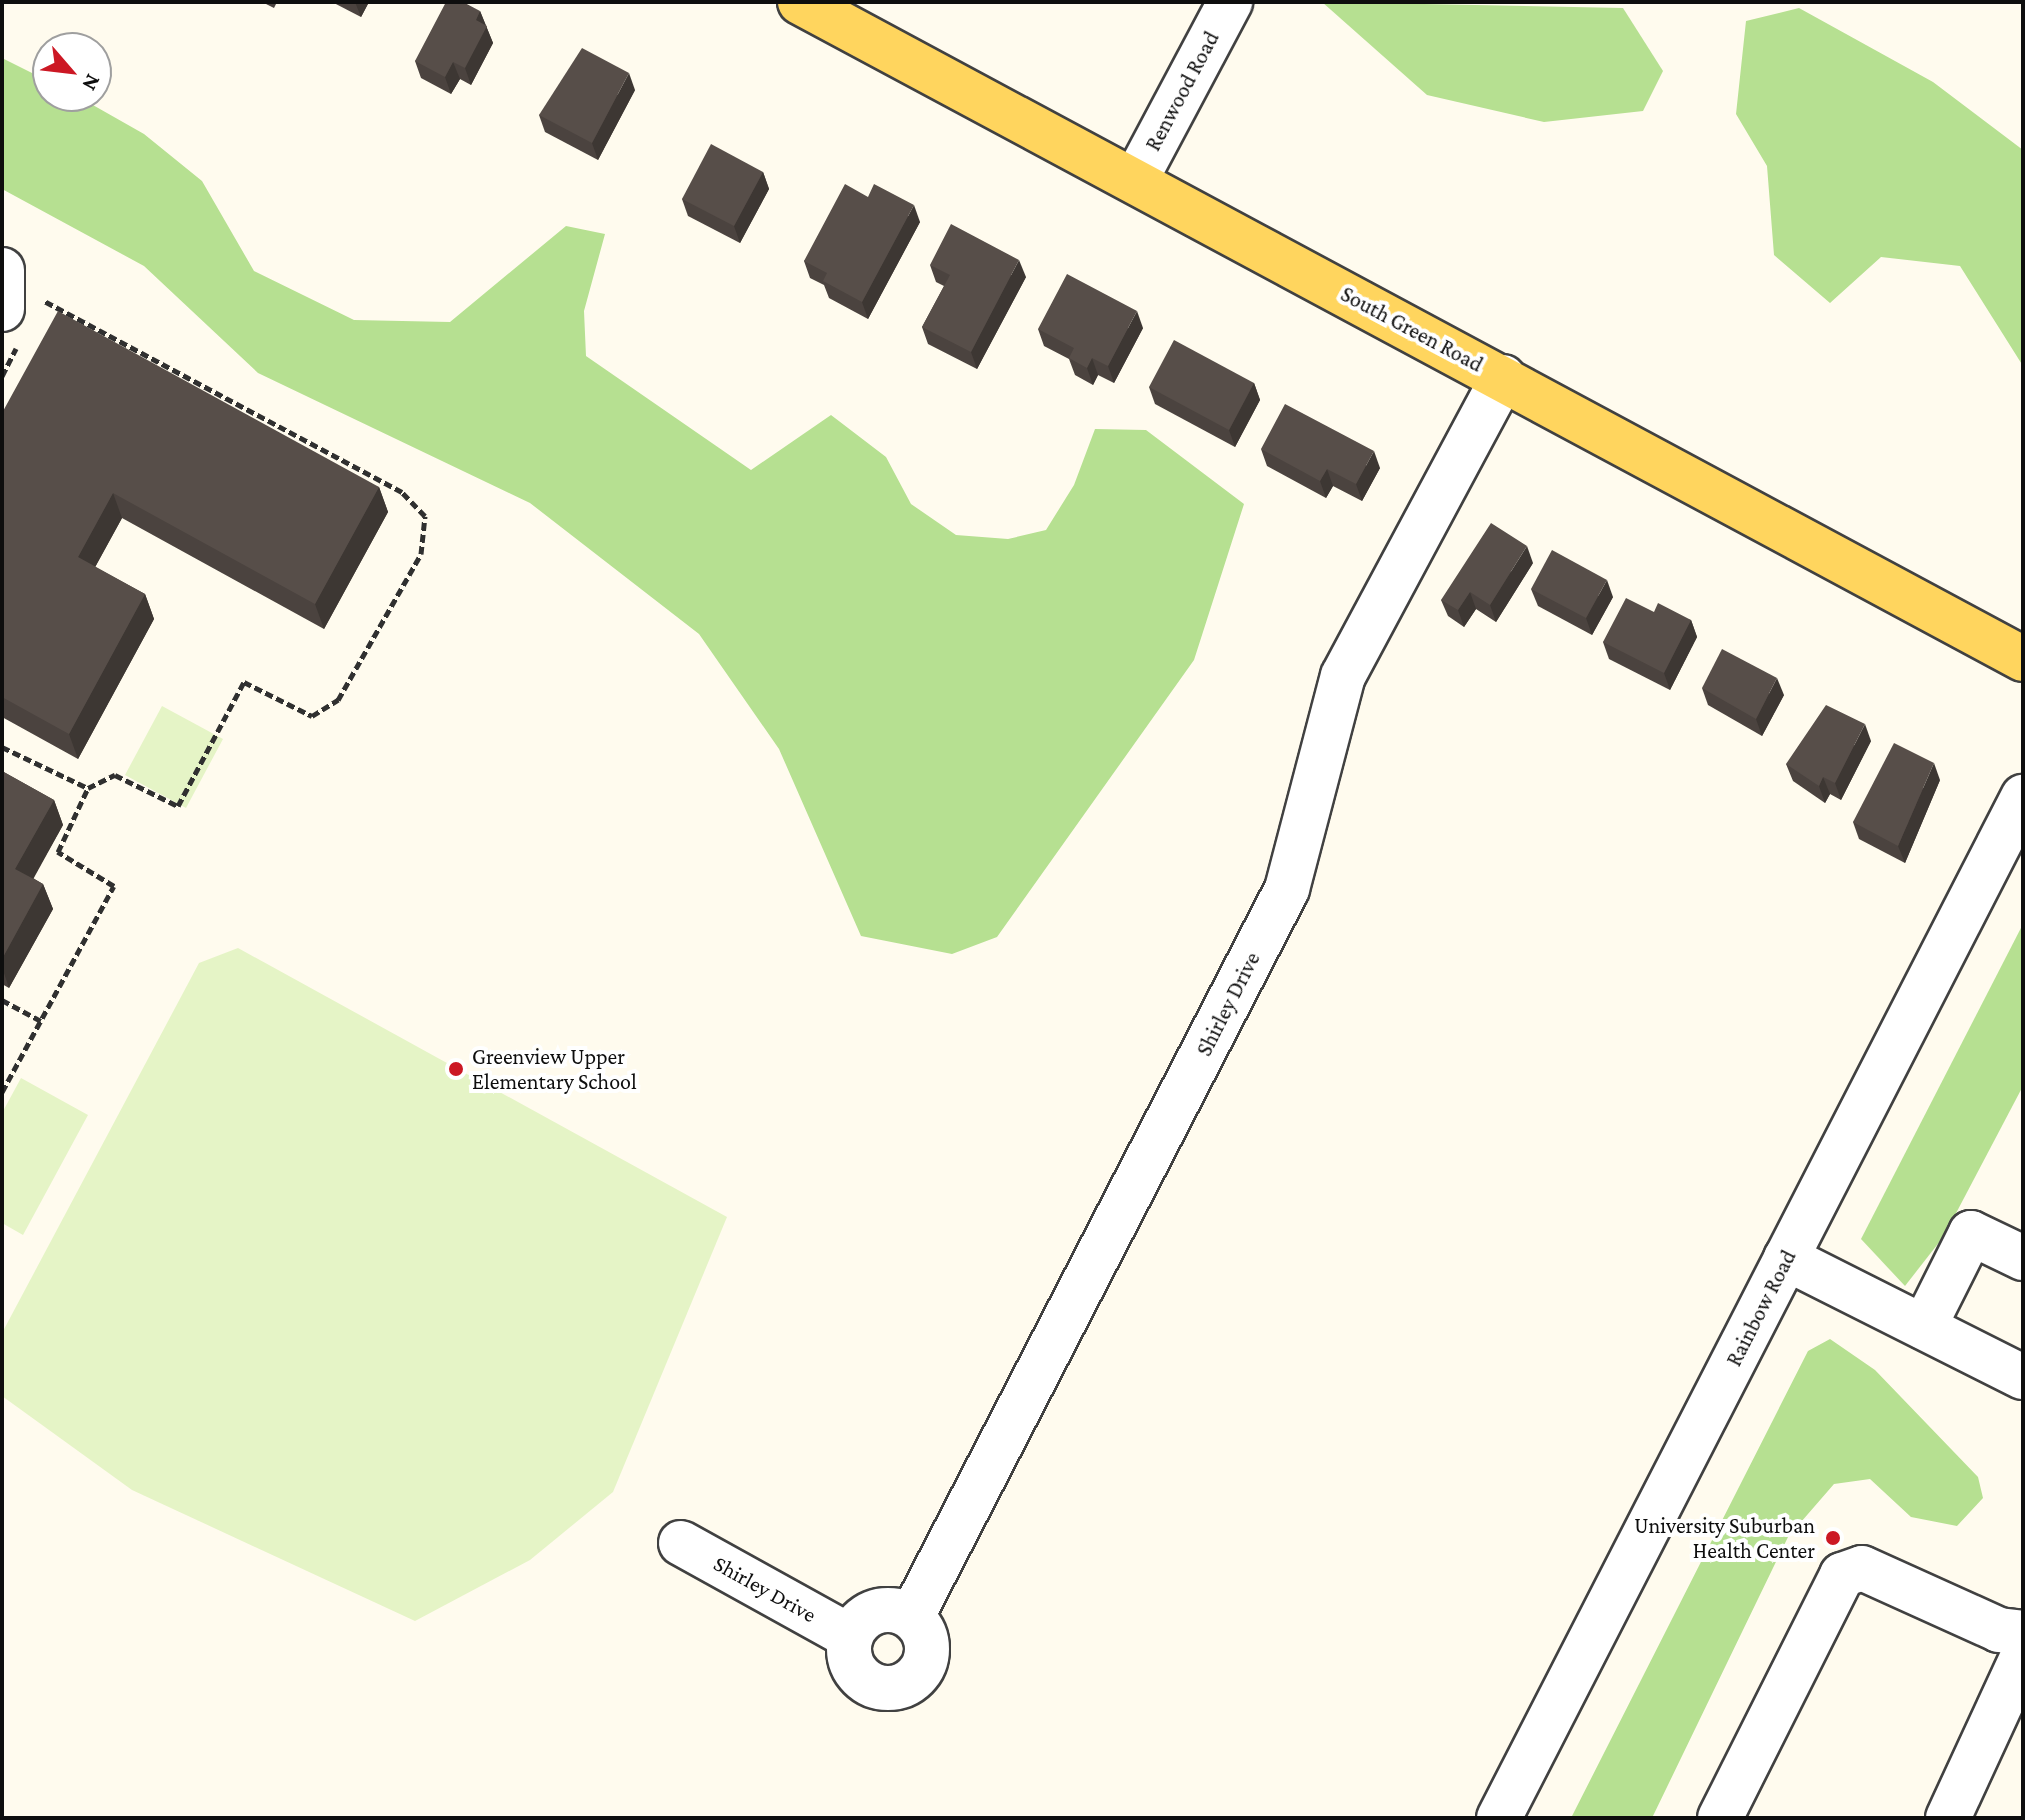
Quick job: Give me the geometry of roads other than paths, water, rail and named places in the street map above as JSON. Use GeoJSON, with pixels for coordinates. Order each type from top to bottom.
{"type":"FeatureCollection","features":[{"type":"Feature","properties":{"kind":"main road","name":"South Green Road"},"geometry":{"type":"LineString","coordinates":[[800,2],[2023,659]]}},
{"type":"Feature","properties":{"kind":"street","name":"Renwood Road"},"geometry":{"type":"LineString","coordinates":[[1135,181],[1230,2]]}},
{"type":"Feature","properties":{"kind":"street","name":"Shirley Drive"},"geometry":{"type":"LineString","coordinates":[[912,1616],[1287,889],[1343,676],[1503,377]]}},
{"type":"Feature","properties":{"kind":"street","name":"Rainbow Road"},"geometry":{"type":"LineString","coordinates":[[1499,1818],[2023,797]]}},
{"type":"Feature","properties":{"kind":"street"},"geometry":{"type":"LineString","coordinates":[[1924,1327],[1971,1233],[2023,1258]]}},
{"type":"Feature","properties":{"kind":"street"},"geometry":{"type":"LineString","coordinates":[[1786,1258],[2023,1377]]}},
{"type":"Feature","properties":{"kind":"street","name":"Shirley Drive"},"geometry":{"type":"LineString","coordinates":[[681,1543],[849,1636]]}},
{"type":"Feature","properties":{"kind":"street"},"geometry":{"type":"LineString","coordinates":[[1720,1818],[1842,1575],[1862,1568],[1999,1630],[2023,1633]]}},
{"type":"Feature","properties":{"kind":"street"},"geometry":{"type":"LineString","coordinates":[[887,1609],[912,1616],[923,1629],[925,1662],[901,1686],[877,1686],[855,1672],[849,1636],[863,1617],[887,1609]]}},
{"type":"Feature","properties":{"kind":"street"},"geometry":{"type":"LineString","coordinates":[[1948,1818],[2023,1656]]}},
{"type":"Feature","properties":{"kind":"place","name":"Greenview Upper Elementary School"},"geometry":{"type":"Point","coordinates":[456,1069]}},
{"type":"Feature","properties":{"kind":"place","name":"University Suburban Health Center"},"geometry":{"type":"Point","coordinates":[1833,1538]}}]}
